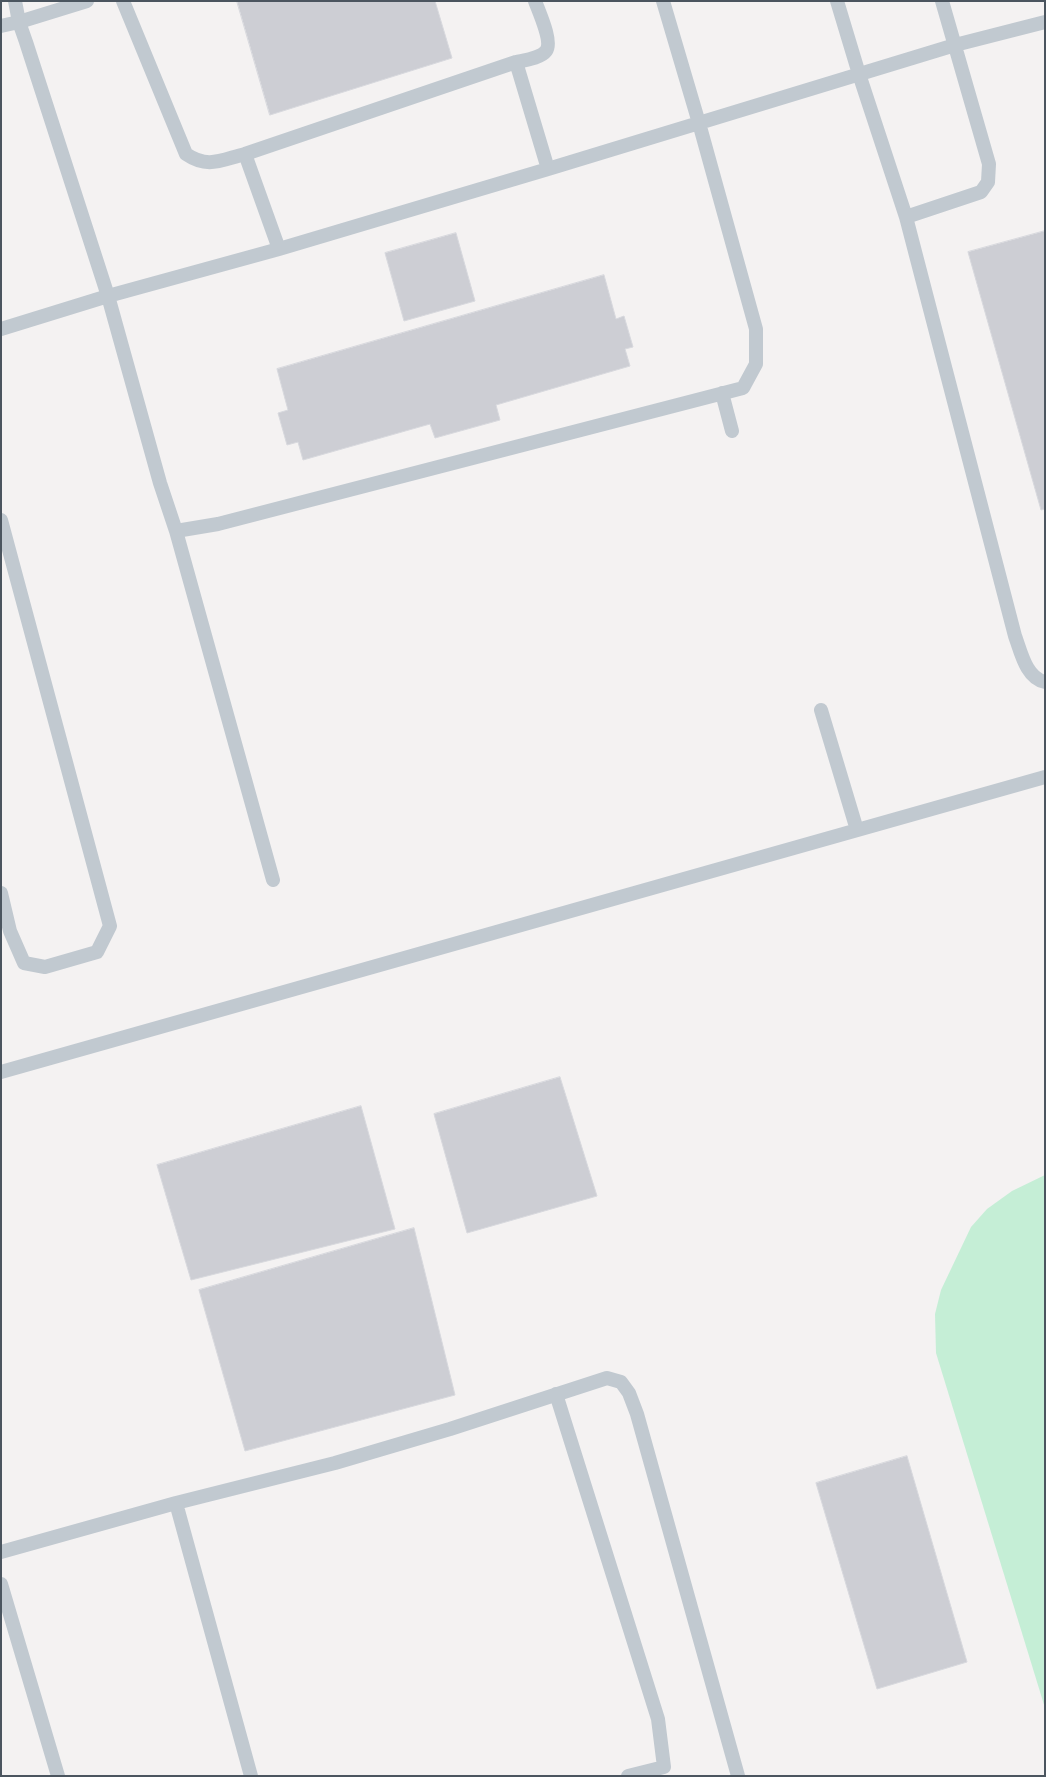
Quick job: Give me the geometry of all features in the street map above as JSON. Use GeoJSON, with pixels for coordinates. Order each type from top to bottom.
{"type":"FeatureCollection","features":[{"type":"Feature","properties":{"kind":"lane"},"geometry":{"type":"LineString","coordinates":[[14,1],[19,22],[108,296],[160,483],[176,531],[273,880]]}},
{"type":"Feature","properties":{"kind":"lane"},"geometry":{"type":"LineString","coordinates":[[1,26],[87,1]]}},
{"type":"Feature","properties":{"kind":"lane"},"geometry":{"type":"LineString","coordinates":[[123,1],[186,154],[207,164],[245,154],[540,55],[547,50],[549,42],[535,1]]}},
{"type":"Feature","properties":{"kind":"lane"},"geometry":{"type":"LineString","coordinates":[[176,531],[218,524],[743,388],[756,364],[756,329],[663,1]]}},
{"type":"Feature","properties":{"kind":"lane"},"geometry":{"type":"LineString","coordinates":[[837,1],[906,217],[1015,636],[1028,669],[1038,681],[1045,682]]}},
{"type":"Feature","properties":{"kind":"lane"},"geometry":{"type":"LineString","coordinates":[[906,217],[981,192],[988,182],[989,164],[942,1]]}},
{"type":"Feature","properties":{"kind":"lane"},"geometry":{"type":"LineString","coordinates":[[1,329],[108,296],[279,249],[548,169],[955,45],[1045,22]]}},
{"type":"Feature","properties":{"kind":"lane"},"geometry":{"type":"LineString","coordinates":[[516,62],[548,169]]}},
{"type":"Feature","properties":{"kind":"lane"},"geometry":{"type":"LineString","coordinates":[[245,154],[279,249]]}},
{"type":"Feature","properties":{"kind":"lane"},"geometry":{"type":"LineString","coordinates":[[722,393],[732,431]]}},
{"type":"Feature","properties":{"kind":"lane"},"geometry":{"type":"LineString","coordinates":[[1,520],[110,926],[97,952],[46,967],[24,963],[10,930],[1,893]]}},
{"type":"Feature","properties":{"kind":"lane"},"geometry":{"type":"LineString","coordinates":[[821,710],[857,830]]}},
{"type":"Feature","properties":{"kind":"lane"},"geometry":{"type":"LineString","coordinates":[[1,1072],[1045,777]]}},
{"type":"Feature","properties":{"kind":"lane"},"geometry":{"type":"LineString","coordinates":[[1,1552],[176,1503],[335,1463],[450,1429],[608,1378],[620,1382],[629,1393],[637,1414],[738,1776]]}},
{"type":"Feature","properties":{"kind":"lane"},"geometry":{"type":"LineString","coordinates":[[556,1394],[654,1702],[658,1720],[665,1771],[628,1776]]}},
{"type":"Feature","properties":{"kind":"lane"},"geometry":{"type":"LineString","coordinates":[[176,1503],[251,1776]]}},
{"type":"Feature","properties":{"kind":"lane"},"geometry":{"type":"LineString","coordinates":[[1,1584],[58,1776]]}},
{"type":"Feature","properties":{"kind":"green space"},"geometry":{"type":"Polygon","coordinates":[[[1045,1175],[1045,1708],[936,1353],[935,1314],[941,1290],[971,1227],[987,1209],[1012,1191],[1045,1175]]]}},
{"type":"Feature","properties":{"kind":"building"},"geometry":{"type":"Polygon","coordinates":[[[237,1],[435,1],[452,58],[270,115],[237,1]]]}},
{"type":"Feature","properties":{"kind":"building"},"geometry":{"type":"Polygon","coordinates":[[[1045,231],[1045,509],[1041,510],[968,252],[1045,231]]]}},
{"type":"Feature","properties":{"kind":"building"},"geometry":{"type":"Polygon","coordinates":[[[456,233],[475,301],[404,321],[385,253],[456,233]]]}},
{"type":"Feature","properties":{"kind":"building"},"geometry":{"type":"Polygon","coordinates":[[[604,275],[616,319],[624,316],[633,347],[625,349],[630,366],[496,405],[500,420],[435,438],[430,424],[303,460],[298,442],[287,445],[278,413],[288,410],[277,369],[604,275]]]}},
{"type":"Feature","properties":{"kind":"building"},"geometry":{"type":"Polygon","coordinates":[[[560,1077],[597,1196],[467,1233],[434,1114],[560,1077]]]}},
{"type":"Feature","properties":{"kind":"building"},"geometry":{"type":"Polygon","coordinates":[[[361,1106],[395,1229],[191,1280],[157,1165],[361,1106]]]}},
{"type":"Feature","properties":{"kind":"building"},"geometry":{"type":"Polygon","coordinates":[[[414,1228],[455,1395],[245,1451],[199,1290],[414,1228]]]}},
{"type":"Feature","properties":{"kind":"building"},"geometry":{"type":"Polygon","coordinates":[[[907,1456],[967,1662],[877,1689],[816,1483],[907,1456]]]}}]}
